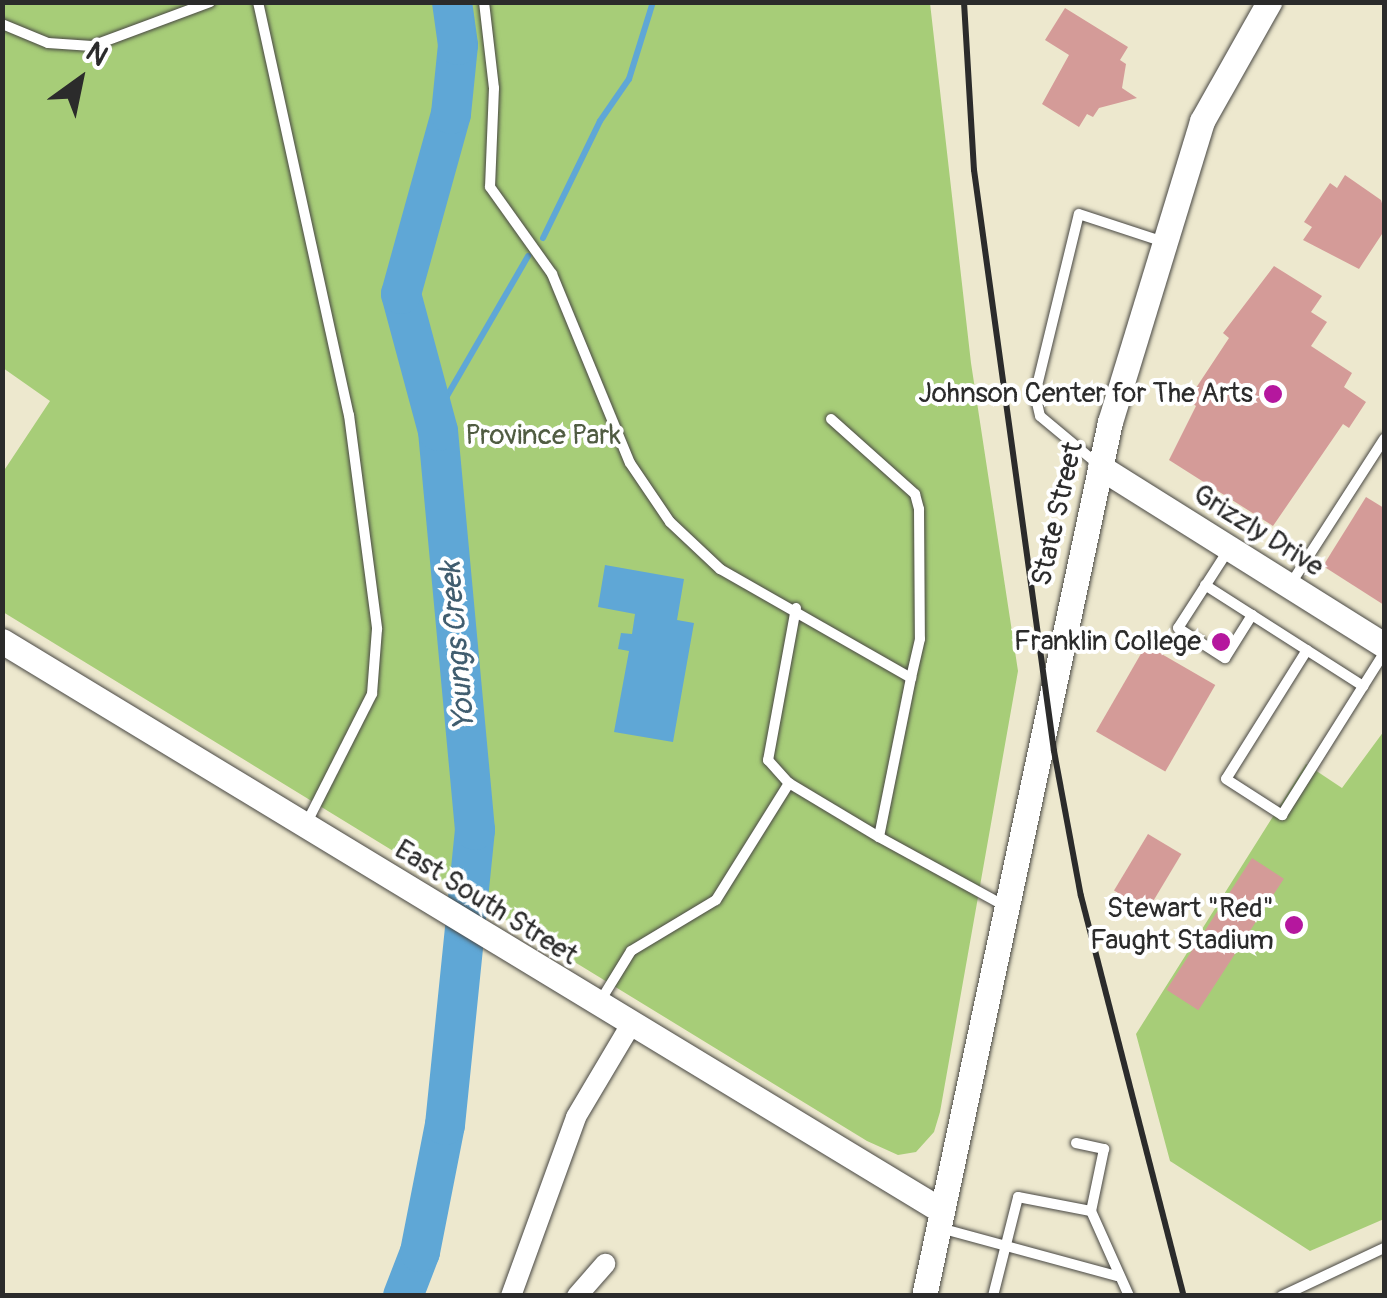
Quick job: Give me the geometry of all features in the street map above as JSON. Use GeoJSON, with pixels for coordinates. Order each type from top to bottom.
{"type":"FeatureCollection","features":[{"type":"Feature","properties":{"kind":"street","name":"State Street"},"geometry":{"type":"LineString","coordinates":[[924,1296],[1100,467],[1162,241],[1202,121],[1269,2]]}},
{"type":"Feature","properties":{"kind":"street","name":"Grizzly Drive"},"geometry":{"type":"LineString","coordinates":[[1100,467],[1384,649]]}},
{"type":"Feature","properties":{"kind":"street","name":"East South Street"},"geometry":{"type":"LineString","coordinates":[[2,641],[940,1219]]}},
{"type":"Feature","properties":{"kind":"street"},"geometry":{"type":"LineString","coordinates":[[511,1296],[576,1117],[630,1026]]}},
{"type":"Feature","properties":{"kind":"street"},"geometry":{"type":"LineString","coordinates":[[577,1296],[605,1264]]}},
{"type":"Feature","properties":{"kind":"lane"},"geometry":{"type":"LineString","coordinates":[[2,24],[48,43],[92,46],[210,2]]}},
{"type":"Feature","properties":{"kind":"lane"},"geometry":{"type":"LineString","coordinates":[[258,2],[349,414],[377,629],[372,694],[305,826]]}},
{"type":"Feature","properties":{"kind":"lane"},"geometry":{"type":"LineString","coordinates":[[484,2],[494,88],[490,187],[552,274],[630,463],[704,556],[911,678]]}},
{"type":"Feature","properties":{"kind":"lane"},"geometry":{"type":"LineString","coordinates":[[1100,467],[1040,416],[1035,394],[1079,214],[1162,241]]}},
{"type":"Feature","properties":{"kind":"lane"},"geometry":{"type":"LineString","coordinates":[[831,419],[914,494],[919,509],[920,639],[879,837]]}},
{"type":"Feature","properties":{"kind":"lane"},"geometry":{"type":"LineString","coordinates":[[1289,586],[1384,439]]}},
{"type":"Feature","properties":{"kind":"lane"},"geometry":{"type":"LineString","coordinates":[[1230,548],[1178,628],[1224,658],[1252,615]]}},
{"type":"Feature","properties":{"kind":"lane"},"geometry":{"type":"LineString","coordinates":[[1205,585],[1363,686]]}},
{"type":"Feature","properties":{"kind":"lane"},"geometry":{"type":"LineString","coordinates":[[796,608],[768,760],[789,783],[1006,906]]}},
{"type":"Feature","properties":{"kind":"lane"},"geometry":{"type":"LineString","coordinates":[[1306,650],[1226,779],[1282,815],[1384,649]]}},
{"type":"Feature","properties":{"kind":"lane"},"geometry":{"type":"LineString","coordinates":[[591,1002],[631,951],[716,900],[789,783]]}},
{"type":"Feature","properties":{"kind":"lane"},"geometry":{"type":"LineString","coordinates":[[1076,1142],[1104,1148],[1091,1211]]}},
{"type":"Feature","properties":{"kind":"lane"},"geometry":{"type":"LineString","coordinates":[[993,1296],[1018,1196],[1091,1211],[1101,1222],[1117,1276],[1129,1296]]}},
{"type":"Feature","properties":{"kind":"lane"},"geometry":{"type":"LineString","coordinates":[[940,1219],[1005,1247],[1117,1276]]}},
{"type":"Feature","properties":{"kind":"lane"},"geometry":{"type":"LineString","coordinates":[[1282,1296],[1384,1248]]}},
{"type":"Feature","properties":{"kind":"green space","name":"Province Park"},"geometry":{"type":"Polygon","coordinates":[[[2,3],[930,3],[971,363],[1018,671],[940,1112],[934,1132],[916,1152],[898,1155],[867,1141],[3,612],[3,472],[50,401],[3,368],[2,3]]]}},
{"type":"Feature","properties":{"kind":"green space","name":"Stewart \"Red\" Faught Stadium"},"geometry":{"type":"Polygon","coordinates":[[[1384,731],[1384,1219],[1310,1251],[1170,1161],[1136,1034],[1306,764],[1342,788],[1384,731]]]}},
{"type":"Feature","properties":{"kind":"water"},"geometry":{"type":"Polygon","coordinates":[[[605,565],[684,579],[677,620],[694,623],[673,742],[614,732],[629,651],[618,649],[621,633],[632,634],[635,614],[598,607],[605,565]]]}},
{"type":"Feature","properties":{"kind":"building"},"geometry":{"type":"Polygon","coordinates":[[[1065,8],[1128,47],[1120,60],[1126,64],[1122,88],[1137,98],[1099,108],[1093,117],[1087,114],[1079,127],[1042,104],[1069,55],[1045,40],[1065,8]]]}},
{"type":"Feature","properties":{"kind":"building"},"geometry":{"type":"Polygon","coordinates":[[[1345,175],[1381,200],[1384,210],[1384,231],[1359,269],[1303,240],[1312,227],[1304,222],[1330,183],[1337,188],[1345,175]]]}},
{"type":"Feature","properties":{"kind":"building","name":"Johnson Center for The Arts"},"geometry":{"type":"Polygon","coordinates":[[[1274,266],[1322,296],[1311,312],[1327,322],[1311,346],[1352,373],[1344,387],[1366,402],[1349,428],[1343,424],[1273,526],[1169,460],[1196,406],[1188,400],[1229,338],[1223,333],[1274,266]]]}},
{"type":"Feature","properties":{"kind":"building"},"geometry":{"type":"Polygon","coordinates":[[[1366,497],[1384,508],[1384,605],[1323,566],[1366,497]]]}},
{"type":"Feature","properties":{"kind":"building"},"geometry":{"type":"Polygon","coordinates":[[[1146,645],[1215,685],[1165,772],[1096,732],[1146,645]]]}},
{"type":"Feature","properties":{"kind":"building"},"geometry":{"type":"Polygon","coordinates":[[[1148,834],[1181,854],[1147,911],[1114,891],[1148,834]]]}},
{"type":"Feature","properties":{"kind":"building"},"geometry":{"type":"Polygon","coordinates":[[[1252,858],[1284,879],[1198,1010],[1166,990],[1252,858]]]}},
{"type":"Feature","properties":{"kind":"waterway","name":"Youngs Creek"},"geometry":{"type":"LineString","coordinates":[[403,1296],[420,1252],[445,1125],[475,830],[438,431],[401,294],[451,114],[458,45],[452,2]]}},
{"type":"Feature","properties":{"kind":"waterway"},"geometry":{"type":"LineString","coordinates":[[543,238],[600,121],[629,79],[653,2]]}},
{"type":"Feature","properties":{"kind":"waterway"},"geometry":{"type":"LineString","coordinates":[[438,431],[447,396],[528,256]]}},
{"type":"Feature","properties":{"kind":"railway"},"geometry":{"type":"LineString","coordinates":[[964,2],[974,170],[1054,751],[1081,896],[1184,1296]]}},
{"type":"Feature","properties":{"kind":"place","name":"Johnson Center for The Arts"},"geometry":{"type":"Point","coordinates":[1273,394]}},
{"type":"Feature","properties":{"kind":"place","name":"Franklin College"},"geometry":{"type":"Point","coordinates":[1221,642]}},
{"type":"Feature","properties":{"kind":"place","name":"Stewart \"Red\" Faught Stadium"},"geometry":{"type":"Point","coordinates":[1294,925]}}]}
